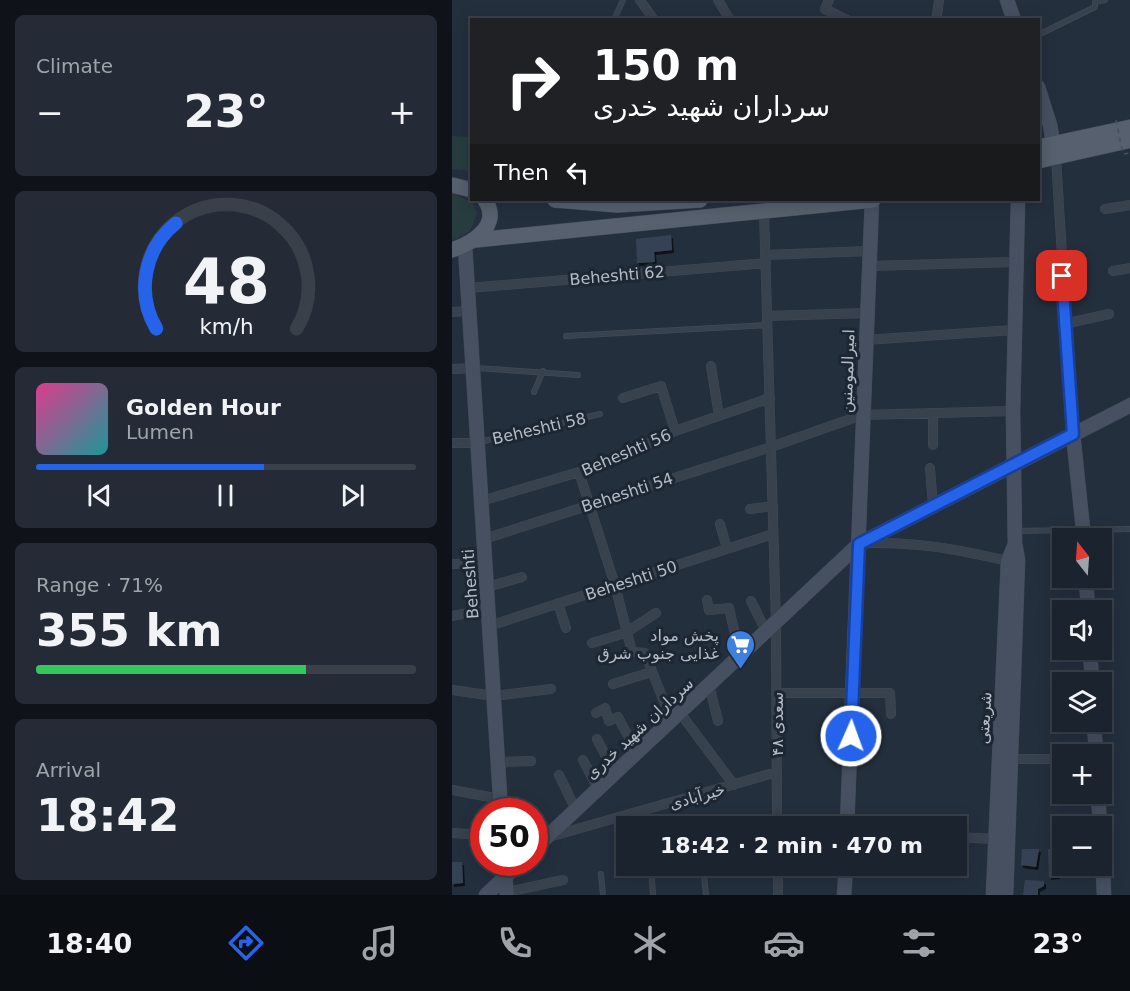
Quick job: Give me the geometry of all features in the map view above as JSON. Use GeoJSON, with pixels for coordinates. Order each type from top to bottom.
{"type":"FeatureCollection","features":[{"type":"Feature","properties":{"kind":"main road"},"geometry":{"type":"LineString","coordinates":[[1007,0],[1012,18]]}},
{"type":"Feature","properties":{"kind":"main road"},"geometry":{"type":"LineString","coordinates":[[1040,95],[1055,151]]}},
{"type":"Feature","properties":{"kind":"main road"},"geometry":{"type":"LineString","coordinates":[[1040,160],[1055,151],[1130,129]]}},
{"type":"Feature","properties":{"kind":"main road"},"geometry":{"type":"LineString","coordinates":[[1084,144],[1130,138]]}},
{"type":"Feature","properties":{"kind":"main road"},"geometry":{"type":"LineString","coordinates":[[1040,147],[1055,151]]}},
{"type":"Feature","properties":{"kind":"main road"},"geometry":{"type":"LineString","coordinates":[[452,185],[470,189]]}},
{"type":"Feature","properties":{"kind":"main road"},"geometry":{"type":"LineString","coordinates":[[464,245],[490,217],[489,206],[486,201]]}},
{"type":"Feature","properties":{"kind":"main road"},"geometry":{"type":"LineString","coordinates":[[567,201],[617,205],[683,201]]}},
{"type":"Feature","properties":{"kind":"main road"},"geometry":{"type":"LineString","coordinates":[[464,245],[588,227],[863,201]]}},
{"type":"Feature","properties":{"kind":"main road","name":"امیرالمومنین"},"geometry":{"type":"LineString","coordinates":[[847,816],[872,201]]}},
{"type":"Feature","properties":{"kind":"main road","name":"شریعتی"},"geometry":{"type":"LineString","coordinates":[[1006,895],[1018,560],[1015,537],[1013,411],[1018,201]]}},
{"type":"Feature","properties":{"kind":"main road","name":"Beheshti"},"geometry":{"type":"LineString","coordinates":[[464,245],[501,798]]}},
{"type":"Feature","properties":{"kind":"main road","name":"سرداران شهید خدری"},"geometry":{"type":"LineString","coordinates":[[548,836],[859,544],[1130,405]]}},
{"type":"Feature","properties":{"kind":"main road"},"geometry":{"type":"LineString","coordinates":[[1073,434],[1082,528]]}},
{"type":"Feature","properties":{"kind":"main road","name":"شریعتی"},"geometry":{"type":"LineString","coordinates":[[993,895],[1008,561],[1015,537]]}},
{"type":"Feature","properties":{"kind":"main road"},"geometry":{"type":"LineString","coordinates":[[486,895],[500,876]]}},
{"type":"Feature","properties":{"kind":"main road"},"geometry":{"type":"LineString","coordinates":[[506,876],[507,893]]}},
{"type":"Feature","properties":{"kind":"main road"},"geometry":{"type":"LineString","coordinates":[[844,895],[845,876]]}},
{"type":"Feature","properties":{"kind":"main road"},"geometry":{"type":"LineString","coordinates":[[1103,876],[1104,895]]}},
{"type":"Feature","properties":{"kind":"street"},"geometry":{"type":"LineString","coordinates":[[640,0],[653,18]]}},
{"type":"Feature","properties":{"kind":"street"},"geometry":{"type":"LineString","coordinates":[[718,0],[729,18]]}},
{"type":"Feature","properties":{"kind":"street"},"geometry":{"type":"LineString","coordinates":[[829,0],[825,9],[843,18]]}},
{"type":"Feature","properties":{"kind":"street"},"geometry":{"type":"LineString","coordinates":[[937,15],[939,0]]}},
{"type":"Feature","properties":{"kind":"street"},"geometry":{"type":"LineString","coordinates":[[1055,151],[1064,324],[1073,434]]}},
{"type":"Feature","properties":{"kind":"street"},"geometry":{"type":"LineString","coordinates":[[1105,209],[1130,205]]}},
{"type":"Feature","properties":{"kind":"street","name":"سعدی ۴۸"},"geometry":{"type":"LineString","coordinates":[[764,212],[773,506],[771,626],[776,693],[778,816]]}},
{"type":"Feature","properties":{"kind":"street","name":"Beheshti 62"},"geometry":{"type":"LineString","coordinates":[[468,288],[869,251]]}},
{"type":"Feature","properties":{"kind":"street"},"geometry":{"type":"LineString","coordinates":[[868,266],[1016,262]]}},
{"type":"Feature","properties":{"kind":"street"},"geometry":{"type":"LineString","coordinates":[[1114,271],[1130,268]]}},
{"type":"Feature","properties":{"kind":"street"},"geometry":{"type":"LineString","coordinates":[[452,312],[469,311]]}},
{"type":"Feature","properties":{"kind":"street"},"geometry":{"type":"LineString","coordinates":[[767,320],[866,313]]}},
{"type":"Feature","properties":{"kind":"street"},"geometry":{"type":"LineString","coordinates":[[1064,324],[1109,314]]}},
{"type":"Feature","properties":{"kind":"street"},"geometry":{"type":"LineString","coordinates":[[865,339],[1014,330]]}},
{"type":"Feature","properties":{"kind":"street"},"geometry":{"type":"LineString","coordinates":[[711,366],[719,416]]}},
{"type":"Feature","properties":{"kind":"street"},"geometry":{"type":"LineString","coordinates":[[452,369],[473,368]]}},
{"type":"Feature","properties":{"kind":"street"},"geometry":{"type":"LineString","coordinates":[[623,398],[661,386],[676,431]]}},
{"type":"Feature","properties":{"kind":"street","name":"Beheshti 56"},"geometry":{"type":"LineString","coordinates":[[481,501],[603,465],[676,431],[770,398]]}},
{"type":"Feature","properties":{"kind":"street","name":"Beheshti 54"},"geometry":{"type":"LineString","coordinates":[[484,539],[771,447],[862,415],[1013,411]]}},
{"type":"Feature","properties":{"kind":"street"},"geometry":{"type":"LineString","coordinates":[[933,413],[933,445]]}},
{"type":"Feature","properties":{"kind":"street"},"geometry":{"type":"LineString","coordinates":[[452,443],[478,443]]}},
{"type":"Feature","properties":{"kind":"street"},"geometry":{"type":"LineString","coordinates":[[930,468],[933,506]]}},
{"type":"Feature","properties":{"kind":"street"},"geometry":{"type":"LineString","coordinates":[[579,472],[615,585],[625,633],[632,652],[646,653],[651,672],[675,717],[734,785]]}},
{"type":"Feature","properties":{"kind":"street"},"geometry":{"type":"LineString","coordinates":[[750,509],[773,506]]}},
{"type":"Feature","properties":{"kind":"street"},"geometry":{"type":"LineString","coordinates":[[720,524],[727,549]]}},
{"type":"Feature","properties":{"kind":"street","name":"Beheshti 50"},"geometry":{"type":"LineString","coordinates":[[489,626],[773,534]]}},
{"type":"Feature","properties":{"kind":"street"},"geometry":{"type":"LineString","coordinates":[[859,544],[908,542],[934,545],[1008,561]]}},
{"type":"Feature","properties":{"kind":"street"},"geometry":{"type":"LineString","coordinates":[[452,564],[485,563]]}},
{"type":"Feature","properties":{"kind":"street"},"geometry":{"type":"LineString","coordinates":[[487,587],[521,577]]}},
{"type":"Feature","properties":{"kind":"street"},"geometry":{"type":"LineString","coordinates":[[707,600],[709,610],[729,608],[740,656]]}},
{"type":"Feature","properties":{"kind":"street"},"geometry":{"type":"LineString","coordinates":[[751,601],[771,626]]}},
{"type":"Feature","properties":{"kind":"street"},"geometry":{"type":"LineString","coordinates":[[558,603],[566,628]]}},
{"type":"Feature","properties":{"kind":"street"},"geometry":{"type":"LineString","coordinates":[[452,616],[488,609]]}},
{"type":"Feature","properties":{"kind":"street"},"geometry":{"type":"LineString","coordinates":[[592,642],[625,633],[656,613]]}},
{"type":"Feature","properties":{"kind":"street"},"geometry":{"type":"LineString","coordinates":[[613,684],[651,672]]}},
{"type":"Feature","properties":{"kind":"street"},"geometry":{"type":"LineString","coordinates":[[709,685],[718,721]]}},
{"type":"Feature","properties":{"kind":"street"},"geometry":{"type":"LineString","coordinates":[[452,690],[494,696],[551,689]]}},
{"type":"Feature","properties":{"kind":"street"},"geometry":{"type":"LineString","coordinates":[[776,693],[890,693],[891,714]]}},
{"type":"Feature","properties":{"kind":"street"},"geometry":{"type":"LineString","coordinates":[[596,712],[605,708],[610,721],[618,717],[637,753]]}},
{"type":"Feature","properties":{"kind":"street"},"geometry":{"type":"LineString","coordinates":[[597,739],[615,774]]}},
{"type":"Feature","properties":{"kind":"street"},"geometry":{"type":"LineString","coordinates":[[1011,759],[1052,759]]}},
{"type":"Feature","properties":{"kind":"street"},"geometry":{"type":"LineString","coordinates":[[583,760],[598,789]]}},
{"type":"Feature","properties":{"kind":"street"},"geometry":{"type":"LineString","coordinates":[[498,762],[531,761]]}},
{"type":"Feature","properties":{"kind":"street","name":"خیرآبادی"},"geometry":{"type":"LineString","coordinates":[[548,837],[777,772]]}},
{"type":"Feature","properties":{"kind":"street"},"geometry":{"type":"LineString","coordinates":[[560,775],[576,810]]}},
{"type":"Feature","properties":{"kind":"street"},"geometry":{"type":"LineString","coordinates":[[452,790],[478,798]]}},
{"type":"Feature","properties":{"kind":"street"},"geometry":{"type":"LineString","coordinates":[[452,833],[470,834]]}},
{"type":"Feature","properties":{"kind":"street"},"geometry":{"type":"LineString","coordinates":[[967,838],[996,839]]}},
{"type":"Feature","properties":{"kind":"street"},"geometry":{"type":"LineString","coordinates":[[778,876],[778,895]]}},
{"type":"Feature","properties":{"kind":"street"},"geometry":{"type":"LineString","coordinates":[[507,893],[563,880]]}},
{"type":"Feature","properties":{"kind":"lane"},"geometry":{"type":"LineString","coordinates":[[615,18],[623,0]]}},
{"type":"Feature","properties":{"kind":"lane"},"geometry":{"type":"LineString","coordinates":[[1040,34],[1095,7],[1095,2],[1105,0]]}},
{"type":"Feature","properties":{"kind":"lane"},"geometry":{"type":"LineString","coordinates":[[566,336],[767,320]]}},
{"type":"Feature","properties":{"kind":"lane"},"geometry":{"type":"LineString","coordinates":[[473,368],[578,375]]}},
{"type":"Feature","properties":{"kind":"lane"},"geometry":{"type":"LineString","coordinates":[[534,392],[543,371]]}},
{"type":"Feature","properties":{"kind":"lane","name":"Beheshti 58"},"geometry":{"type":"LineString","coordinates":[[478,443],[600,414]]}},
{"type":"Feature","properties":{"kind":"lane"},"geometry":{"type":"LineString","coordinates":[[1112,531],[1130,529]]}},
{"type":"Feature","properties":{"kind":"lane"},"geometry":{"type":"LineString","coordinates":[[1015,537],[1052,531]]}},
{"type":"Feature","properties":{"kind":"lane"},"geometry":{"type":"LineString","coordinates":[[601,874],[603,895]]}},
{"type":"Feature","properties":{"kind":"lane"},"geometry":{"type":"LineString","coordinates":[[652,876],[653,895]]}},
{"type":"Feature","properties":{"kind":"lane"},"geometry":{"type":"LineString","coordinates":[[704,876],[706,895]]}},
{"type":"Feature","properties":{"kind":"path"},"geometry":{"type":"LineString","coordinates":[[1116,120],[1123,154],[1130,153]]}},
{"type":"Feature","properties":{"kind":"green space"},"geometry":{"type":"Polygon","coordinates":[[[452,136],[470,137],[470,171],[452,169],[452,136]]]}},
{"type":"Feature","properties":{"kind":"green space"},"geometry":{"type":"Polygon","coordinates":[[[452,193],[472,202],[477,213],[470,231],[452,241],[452,193]]]}},
{"type":"Feature","properties":{"kind":"building"},"geometry":{"type":"Polygon","coordinates":[[[671,235],[672,250],[654,252],[655,262],[637,263],[636,239],[671,235]]]}},
{"type":"Feature","properties":{"kind":"building"},"geometry":{"type":"Polygon","coordinates":[[[1022,849],[1039,849],[1036,867],[1021,865],[1022,849]]]}},
{"type":"Feature","properties":{"kind":"building"},"geometry":{"type":"Polygon","coordinates":[[[1048,849],[1052,849],[1052,876],[1058,876],[1049,877],[1048,849]]]}},
{"type":"Feature","properties":{"kind":"building"},"geometry":{"type":"Polygon","coordinates":[[[452,862],[462,862],[463,883],[452,884],[452,862]]]}},
{"type":"Feature","properties":{"kind":"building"},"geometry":{"type":"Polygon","coordinates":[[[1025,880],[1044,881],[1044,886],[1038,889],[1038,895],[1023,895],[1025,880]]]}},
{"type":"Feature","properties":{"kind":"place","name":"پخش مواد غذایی جنوب شرق"},"geometry":{"type":"Point","coordinates":[740,670]}},
{"type":"Feature","properties":{"kind":"route"},"geometry":{"type":"LineString","coordinates":[[851,736],[859,544],[1073,434],[1062,276]]}}]}
